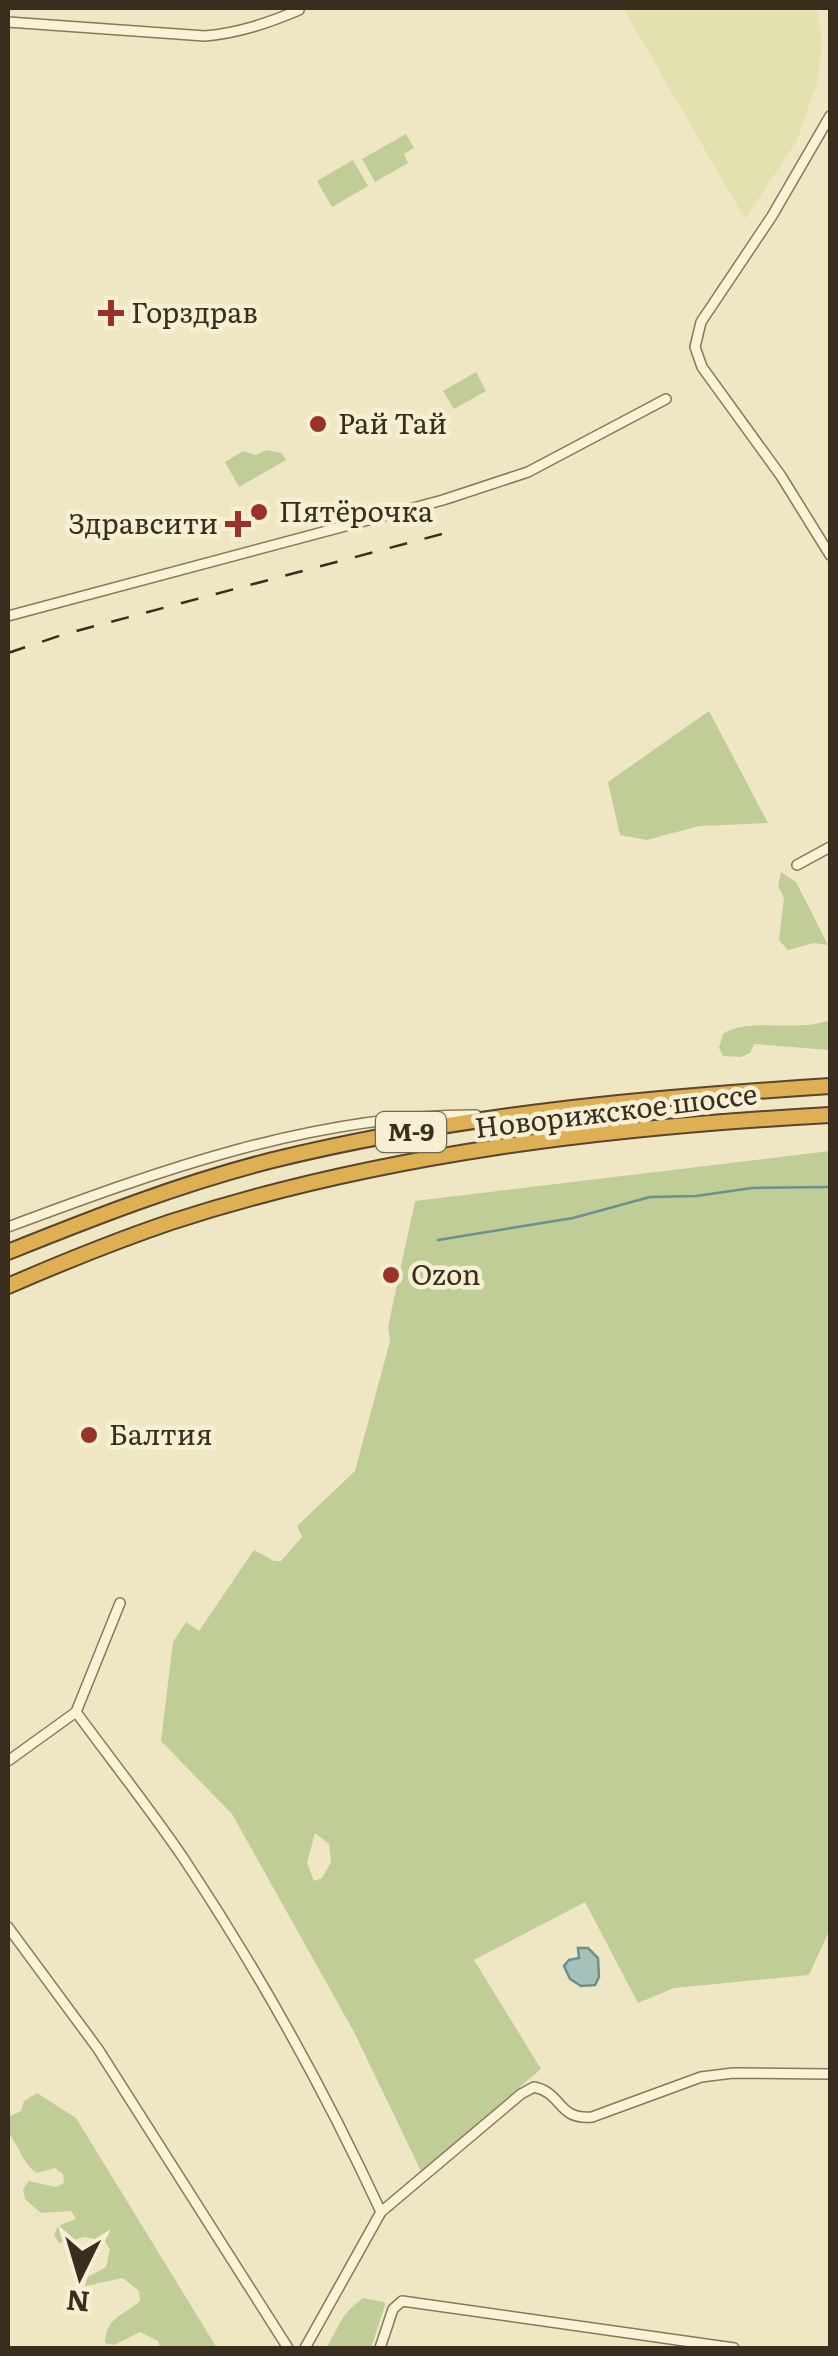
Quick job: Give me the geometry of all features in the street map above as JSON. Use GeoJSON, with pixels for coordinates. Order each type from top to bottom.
{"type":"FeatureCollection","features":[{"type":"Feature","properties":{"kind":"highway","name":"Новорижское шоссе"},"geometry":{"type":"LineString","coordinates":[[8,1252],[124,1206],[246,1168],[378,1137],[607,1104],[830,1086]]}},
{"type":"Feature","properties":{"kind":"highway","name":"Новорижское шоссе"},"geometry":{"type":"LineString","coordinates":[[8,1286],[175,1221],[385,1167],[600,1134],[718,1121],[830,1115]]}},
{"type":"Feature","properties":{"kind":"street"},"geometry":{"type":"LineString","coordinates":[[8,22],[204,36],[265,24],[299,10]]}},
{"type":"Feature","properties":{"kind":"street"},"geometry":{"type":"LineString","coordinates":[[830,116],[701,322],[695,347],[702,368],[781,476],[830,555]]}},
{"type":"Feature","properties":{"kind":"street"},"geometry":{"type":"LineString","coordinates":[[8,616],[443,500],[528,472],[666,399]]}},
{"type":"Feature","properties":{"kind":"street"},"geometry":{"type":"LineString","coordinates":[[798,865],[830,847]]}},
{"type":"Feature","properties":{"kind":"street"},"geometry":{"type":"LineString","coordinates":[[8,1227],[190,1161],[285,1138],[428,1115],[504,1117]]}},
{"type":"Feature","properties":{"kind":"street"},"geometry":{"type":"LineString","coordinates":[[8,1760],[76,1712],[120,1603]]}},
{"type":"Feature","properties":{"kind":"street"},"geometry":{"type":"LineString","coordinates":[[76,1712],[182,1856],[244,1953],[301,2050],[382,2212]]}},
{"type":"Feature","properties":{"kind":"street"},"geometry":{"type":"LineString","coordinates":[[8,1927],[98,2049],[288,2348]]}},
{"type":"Feature","properties":{"kind":"street"},"geometry":{"type":"LineString","coordinates":[[305,2348],[382,2212],[534,2087],[552,2094],[568,2115],[576,2119],[592,2117],[701,2076],[733,2072],[830,2074]]}},
{"type":"Feature","properties":{"kind":"street"},"geometry":{"type":"LineString","coordinates":[[380,2348],[392,2309],[402,2301],[667,2344],[734,2348]]}},
{"type":"Feature","properties":{"kind":"shaded area"},"geometry":{"type":"Polygon","coordinates":[[[623,8],[817,8],[822,45],[817,84],[796,142],[745,219],[623,8]]]}},
{"type":"Feature","properties":{"kind":"green space"},"geometry":{"type":"Polygon","coordinates":[[[406,134],[414,148],[404,154],[408,163],[375,182],[362,159],[406,134]]]}},
{"type":"Feature","properties":{"kind":"green space"},"geometry":{"type":"Polygon","coordinates":[[[353,160],[368,186],[332,207],[317,181],[353,160]]]}},
{"type":"Feature","properties":{"kind":"green space"},"geometry":{"type":"Polygon","coordinates":[[[476,372],[486,391],[454,409],[443,391],[476,372]]]}},
{"type":"Feature","properties":{"kind":"green space"},"geometry":{"type":"Polygon","coordinates":[[[266,450],[282,453],[286,460],[239,487],[225,462],[243,451],[256,455],[266,450]]]}},
{"type":"Feature","properties":{"kind":"green space"},"geometry":{"type":"Polygon","coordinates":[[[709,711],[768,823],[699,826],[647,840],[620,835],[608,782],[709,711]]]}},
{"type":"Feature","properties":{"kind":"green space"},"geometry":{"type":"Polygon","coordinates":[[[781,872],[796,882],[828,945],[814,943],[788,950],[779,940],[784,898],[778,886],[781,872]]]}},
{"type":"Feature","properties":{"kind":"green space"},"geometry":{"type":"Polygon","coordinates":[[[830,1022],[830,1050],[754,1044],[750,1053],[741,1057],[723,1056],[719,1048],[723,1034],[733,1029],[830,1022]]]}},
{"type":"Feature","properties":{"kind":"green space"},"geometry":{"type":"Polygon","coordinates":[[[830,1151],[830,1929],[809,1975],[674,1988],[638,2003],[585,1902],[474,1960],[541,2069],[421,2171],[354,2032],[232,1814],[161,1741],[173,1642],[186,1622],[199,1631],[254,1550],[281,1561],[302,1537],[297,1526],[355,1471],[390,1341],[388,1327],[415,1201],[830,1151]],[[315,1833],[307,1863],[314,1881],[322,1878],[331,1862],[329,1844],[315,1833]]]}},
{"type":"Feature","properties":{"kind":"green space"},"geometry":{"type":"Polygon","coordinates":[[[37,2093],[76,2118],[217,2348],[160,2348],[158,2341],[140,2332],[114,2345],[105,2343],[112,2322],[140,2301],[139,2291],[123,2278],[85,2286],[88,2277],[106,2267],[110,2249],[105,2241],[85,2237],[59,2243],[54,2235],[58,2226],[76,2219],[71,2211],[41,2213],[25,2199],[23,2189],[29,2181],[56,2187],[64,2183],[63,2174],[55,2168],[37,2173],[32,2169],[8,2133],[8,2117],[21,2111],[24,2101],[37,2093]]]}},
{"type":"Feature","properties":{"kind":"green space"},"geometry":{"type":"Polygon","coordinates":[[[363,2298],[385,2305],[371,2348],[326,2348],[344,2316],[363,2298]]]}},
{"type":"Feature","properties":{"kind":"water"},"geometry":{"type":"Polygon","coordinates":[[[578,1948],[588,1948],[598,1958],[599,1977],[595,1985],[581,1986],[570,1979],[564,1966],[579,1958],[578,1948]]]}},
{"type":"Feature","properties":{"kind":"waterway"},"geometry":{"type":"LineString","coordinates":[[438,1240],[573,1218],[650,1197],[696,1196],[752,1188],[830,1187]]}},
{"type":"Feature","properties":{"kind":"railway"},"geometry":{"type":"LineString","coordinates":[[8,653],[65,634],[457,530]]}},
{"type":"Feature","properties":{"kind":"place","name":"Горздрав"},"geometry":{"type":"Point","coordinates":[111,313]}},
{"type":"Feature","properties":{"kind":"place","name":"Рай Тай"},"geometry":{"type":"Point","coordinates":[318,424]}},
{"type":"Feature","properties":{"kind":"place","name":"Пятёрочка"},"geometry":{"type":"Point","coordinates":[259,512]}},
{"type":"Feature","properties":{"kind":"place","name":"Здравсити"},"geometry":{"type":"Point","coordinates":[238,524]}},
{"type":"Feature","properties":{"kind":"place","name":"Ozon"},"geometry":{"type":"Point","coordinates":[391,1275]}},
{"type":"Feature","properties":{"kind":"place","name":"Балтия"},"geometry":{"type":"Point","coordinates":[89,1435]}}]}
